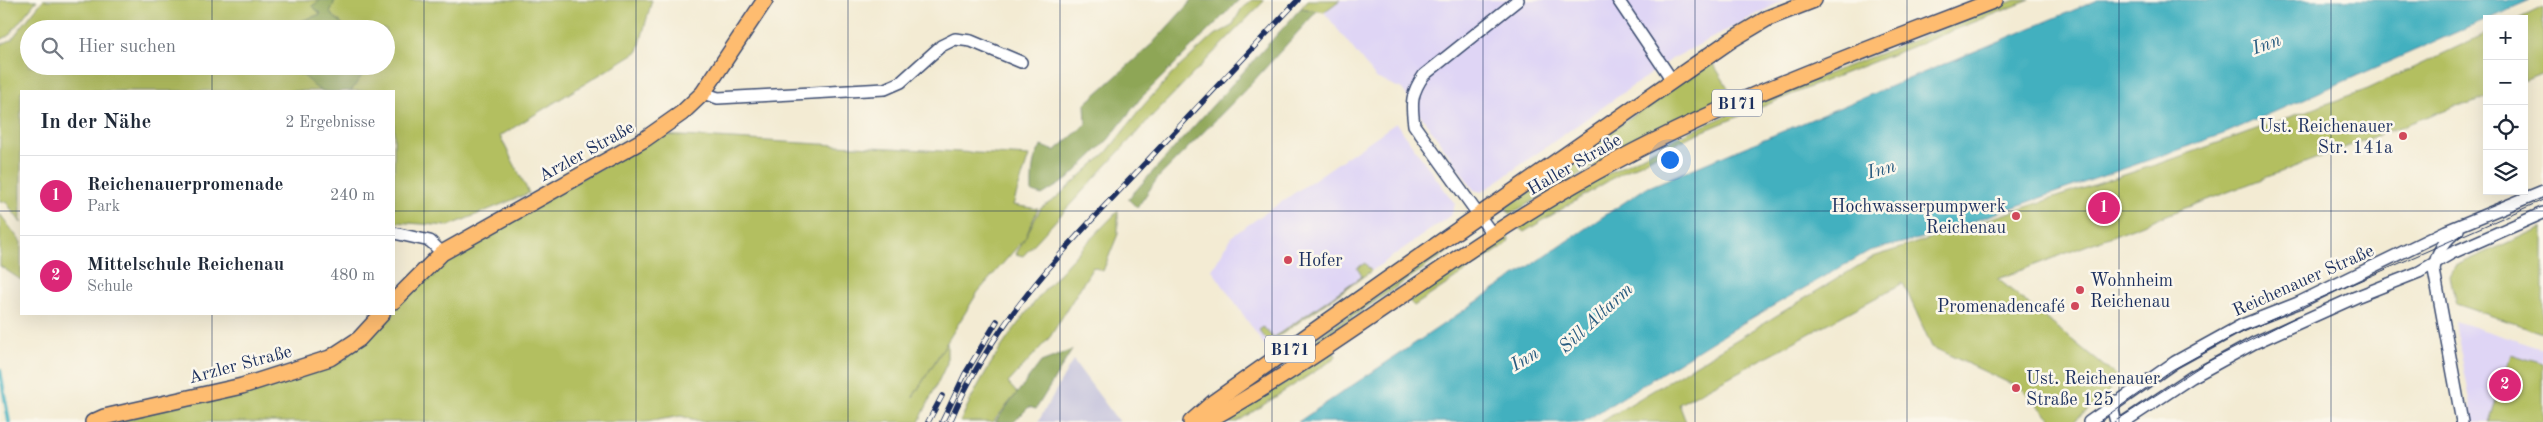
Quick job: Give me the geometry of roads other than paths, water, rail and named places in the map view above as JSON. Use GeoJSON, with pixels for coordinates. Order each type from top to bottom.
{"type":"FeatureCollection","features":[{"type":"Feature","properties":{"kind":"main road","name":"Arzler Straße"},"geometry":{"type":"LineString","coordinates":[[395,300],[442,253],[645,139],[682,113],[703,92],[765,0]]}},
{"type":"Feature","properties":{"kind":"main road","name":"Haller Straße"},"geometry":{"type":"LineString","coordinates":[[1191,422],[1215,402],[1730,40],[1768,18],[1814,0]]}},
{"type":"Feature","properties":{"kind":"main road","name":"Haller Straße"},"geometry":{"type":"LineString","coordinates":[[1205,422],[1333,342],[1493,235],[1572,185],[1658,138],[1768,89],[1995,0]]}},
{"type":"Feature","properties":{"kind":"main road","name":"Arzler Straße"},"geometry":{"type":"LineString","coordinates":[[93,422],[242,386],[330,358],[359,340],[381,315]]}},
{"type":"Feature","properties":{"kind":"street"},"geometry":{"type":"LineString","coordinates":[[1493,235],[1414,124],[1411,106],[1414,89],[1424,75],[1518,0]]}},
{"type":"Feature","properties":{"kind":"street"},"geometry":{"type":"LineString","coordinates":[[1618,0],[1672,80]]}},
{"type":"Feature","properties":{"kind":"street"},"geometry":{"type":"LineString","coordinates":[[703,92],[718,98],[885,89],[901,82],[942,46],[955,39],[967,40],[1021,62]]}},
{"type":"Feature","properties":{"kind":"street","name":"Reichenauer Straße"},"geometry":{"type":"LineString","coordinates":[[2089,422],[2116,401],[2175,362],[2242,325],[2298,303],[2446,231],[2467,224],[2543,191]]}},
{"type":"Feature","properties":{"kind":"street","name":"Reichenauer Straße"},"geometry":{"type":"LineString","coordinates":[[2124,422],[2192,377],[2254,343],[2356,297],[2419,272],[2463,248],[2543,213]]}},
{"type":"Feature","properties":{"kind":"street"},"geometry":{"type":"LineString","coordinates":[[2462,422],[2435,283],[2434,264],[2444,243],[2467,224]]}},
{"type":"Feature","properties":{"kind":"street"},"geometry":{"type":"LineString","coordinates":[[395,233],[430,241],[442,253]]}},
{"type":"Feature","properties":{"kind":"street"},"geometry":{"type":"LineString","coordinates":[[2419,272],[2435,283]]}},
{"type":"Feature","properties":{"kind":"street"},"geometry":{"type":"LineString","coordinates":[[2116,401],[2113,410],[2116,422]]}},
{"type":"Feature","properties":{"kind":"water"},"geometry":{"type":"Polygon","coordinates":[[[2098,0],[2530,0],[2496,15],[2483,15],[2483,21],[2226,133],[1934,235],[1869,251],[1731,330],[1583,422],[1298,422],[1644,189],[2098,0]]]}},
{"type":"Feature","properties":{"kind":"waterway"},"geometry":{"type":"LineString","coordinates":[[0,370],[9,422]]}},
{"type":"Feature","properties":{"kind":"tram line"},"geometry":{"type":"LineString","coordinates":[[2098,422],[2172,370],[2230,338],[2543,200]]}},
{"type":"Feature","properties":{"kind":"tram line"},"geometry":{"type":"LineString","coordinates":[[2114,422],[2207,362],[2298,316]]}},
{"type":"Feature","properties":{"kind":"railway"},"geometry":{"type":"LineString","coordinates":[[950,422],[967,386],[986,353],[1031,290],[1081,231],[1298,0]]}},
{"type":"Feature","properties":{"kind":"railway"},"geometry":{"type":"LineString","coordinates":[[942,422],[965,374],[997,321]]}},
{"type":"Feature","properties":{"kind":"railway"},"geometry":{"type":"LineString","coordinates":[[928,422],[942,396]]}},
{"type":"Feature","properties":{"kind":"place","name":"Ust. Reichenauer Str. 141a"},"geometry":{"type":"Point","coordinates":[2403,136]}},
{"type":"Feature","properties":{"kind":"place","name":"Reichenauerpromenade"},"geometry":{"type":"Point","coordinates":[2104,208]}},
{"type":"Feature","properties":{"kind":"place","name":"Hochwasserpumpwerk Reichenau"},"geometry":{"type":"Point","coordinates":[2016,216]}},
{"type":"Feature","properties":{"kind":"place","name":"Hofer"},"geometry":{"type":"Point","coordinates":[1288,260]}},
{"type":"Feature","properties":{"kind":"place","name":"Wohnheim Reichenau"},"geometry":{"type":"Point","coordinates":[2080,290]}},
{"type":"Feature","properties":{"kind":"place","name":"Promenadencafé"},"geometry":{"type":"Point","coordinates":[2075,306]}},
{"type":"Feature","properties":{"kind":"place","name":"Mittelschule Reichenau"},"geometry":{"type":"Point","coordinates":[2505,385]}},
{"type":"Feature","properties":{"kind":"place","name":"Ust. Reichenauer Straße 125"},"geometry":{"type":"Point","coordinates":[2016,388]}},
{"type":"Feature","properties":{"kind":"water label","name":"Inn"},"geometry":{"type":"Point","coordinates":[2266,43]}},
{"type":"Feature","properties":{"kind":"water label","name":"Inn"},"geometry":{"type":"Point","coordinates":[1881,168]}},
{"type":"Feature","properties":{"kind":"water label","name":"Sill Altarm"},"geometry":{"type":"Point","coordinates":[1595,317]}},
{"type":"Feature","properties":{"kind":"water label","name":"Inn"},"geometry":{"type":"Point","coordinates":[1524,358]}}]}
